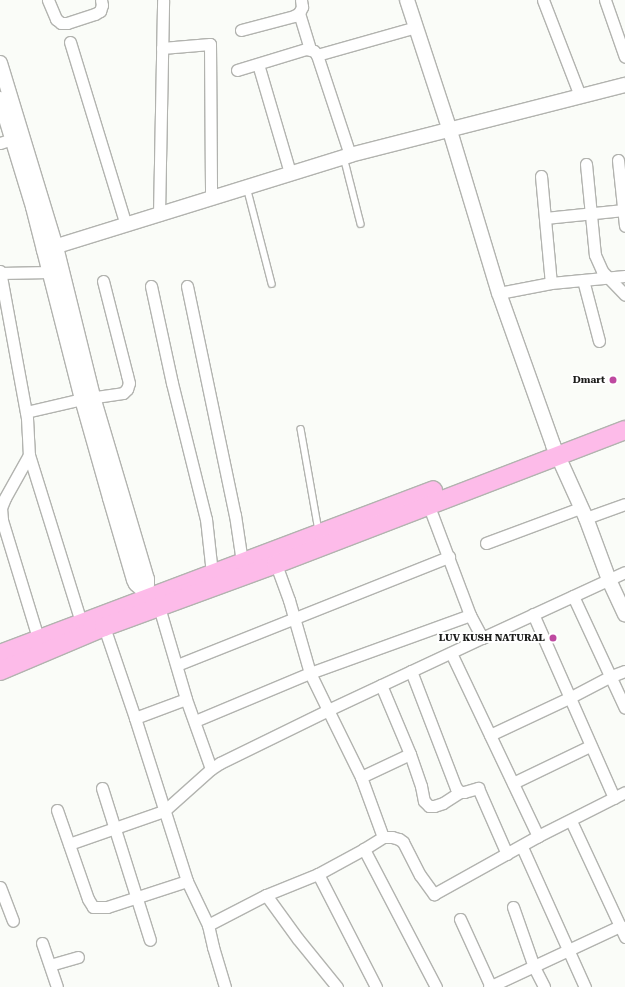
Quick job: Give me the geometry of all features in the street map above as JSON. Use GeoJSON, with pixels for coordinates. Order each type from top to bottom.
{"type":"FeatureCollection","features":[{"type":"Feature","properties":{"kind":"main road"},"geometry":{"type":"LineString","coordinates":[[150,601],[273,557],[555,450],[625,418]]}},
{"type":"Feature","properties":{"kind":"main road"},"geometry":{"type":"LineString","coordinates":[[555,450],[625,430]]}},
{"type":"Feature","properties":{"kind":"main road"},"geometry":{"type":"LineString","coordinates":[[0,671],[102,621],[212,573],[242,562],[273,557]]}},
{"type":"Feature","properties":{"kind":"main road"},"geometry":{"type":"LineString","coordinates":[[0,654],[81,622],[102,621]]}},
{"type":"Feature","properties":{"kind":"street"},"geometry":{"type":"LineString","coordinates":[[48,0],[56,19],[61,23],[67,23],[95,14],[100,11],[101,0]]}},
{"type":"Feature","properties":{"kind":"street"},"geometry":{"type":"LineString","coordinates":[[160,215],[163,0]]}},
{"type":"Feature","properties":{"kind":"street"},"geometry":{"type":"LineString","coordinates":[[241,30],[294,16],[299,13],[302,7],[301,0]]}},
{"type":"Feature","properties":{"kind":"street"},"geometry":{"type":"LineString","coordinates":[[407,0],[450,131],[499,292],[555,450],[583,513],[609,580],[623,606]]}},
{"type":"Feature","properties":{"kind":"street"},"geometry":{"type":"LineString","coordinates":[[543,0],[580,96]]}},
{"type":"Feature","properties":{"kind":"street"},"geometry":{"type":"LineString","coordinates":[[605,0],[625,57]]}},
{"type":"Feature","properties":{"kind":"street"},"geometry":{"type":"LineString","coordinates":[[299,13],[314,52],[347,156]]}},
{"type":"Feature","properties":{"kind":"street"},"geometry":{"type":"LineString","coordinates":[[237,70],[416,27]]}},
{"type":"Feature","properties":{"kind":"street"},"geometry":{"type":"LineString","coordinates":[[70,42],[126,224]]}},
{"type":"Feature","properties":{"kind":"street"},"geometry":{"type":"LineString","coordinates":[[162,48],[210,44],[211,198]]}},
{"type":"Feature","properties":{"kind":"street"},"geometry":{"type":"LineString","coordinates":[[0,63],[12,139]]}},
{"type":"Feature","properties":{"kind":"street"},"geometry":{"type":"LineString","coordinates":[[258,64],[290,173]]}},
{"type":"Feature","properties":{"kind":"street"},"geometry":{"type":"LineString","coordinates":[[50,248],[347,156],[450,131],[625,85]]}},
{"type":"Feature","properties":{"kind":"street"},"geometry":{"type":"LineString","coordinates":[[0,99],[12,139],[50,248],[134,580],[150,601],[177,664],[186,699],[211,769]]}},
{"type":"Feature","properties":{"kind":"street"},"geometry":{"type":"LineString","coordinates":[[618,160],[625,226]]}},
{"type":"Feature","properties":{"kind":"street"},"geometry":{"type":"LineString","coordinates":[[586,164],[595,255],[602,271],[625,295]]}},
{"type":"Feature","properties":{"kind":"street"},"geometry":{"type":"LineString","coordinates":[[542,176],[551,283]]}},
{"type":"Feature","properties":{"kind":"street"},"geometry":{"type":"LineString","coordinates":[[545,218],[624,210]]}},
{"type":"Feature","properties":{"kind":"street"},"geometry":{"type":"LineString","coordinates":[[50,248],[50,272],[87,398]]}},
{"type":"Feature","properties":{"kind":"street"},"geometry":{"type":"LineString","coordinates":[[50,272],[0,272],[26,412],[28,456],[81,622]]}},
{"type":"Feature","properties":{"kind":"street"},"geometry":{"type":"LineString","coordinates":[[499,292],[551,283],[625,276]]}},
{"type":"Feature","properties":{"kind":"street"},"geometry":{"type":"LineString","coordinates":[[583,280],[599,341]]}},
{"type":"Feature","properties":{"kind":"street"},"geometry":{"type":"LineString","coordinates":[[26,412],[87,398],[123,393],[127,389],[129,383],[104,281]]}},
{"type":"Feature","properties":{"kind":"street"},"geometry":{"type":"LineString","coordinates":[[151,286],[172,383],[206,519],[212,573]]}},
{"type":"Feature","properties":{"kind":"street"},"geometry":{"type":"LineString","coordinates":[[187,286],[235,515],[242,562]]}},
{"type":"Feature","properties":{"kind":"street"},"geometry":{"type":"LineString","coordinates":[[28,456],[1,508],[2,520],[38,638]]}},
{"type":"Feature","properties":{"kind":"street"},"geometry":{"type":"LineString","coordinates":[[426,499],[470,615],[482,638]]}},
{"type":"Feature","properties":{"kind":"street"},"geometry":{"type":"LineString","coordinates":[[486,543],[583,513],[625,504]]}},
{"type":"Feature","properties":{"kind":"street"},"geometry":{"type":"LineString","coordinates":[[273,557],[294,618],[310,673],[360,777],[383,837]]}},
{"type":"Feature","properties":{"kind":"street"},"geometry":{"type":"LineString","coordinates":[[177,664],[449,557]]}},
{"type":"Feature","properties":{"kind":"street"},"geometry":{"type":"LineString","coordinates":[[69,844],[115,830],[164,811],[211,769],[328,710],[625,572]]}},
{"type":"Feature","properties":{"kind":"street"},"geometry":{"type":"LineString","coordinates":[[572,596],[609,677],[625,708]]}},
{"type":"Feature","properties":{"kind":"street"},"geometry":{"type":"LineString","coordinates":[[533,614],[614,798]]}},
{"type":"Feature","properties":{"kind":"street"},"geometry":{"type":"LineString","coordinates":[[195,721],[310,673],[470,615]]}},
{"type":"Feature","properties":{"kind":"street"},"geometry":{"type":"LineString","coordinates":[[102,621],[135,718],[187,881],[208,924],[214,953],[223,982]]}},
{"type":"Feature","properties":{"kind":"street"},"geometry":{"type":"LineString","coordinates":[[451,653],[538,836]]}},
{"type":"Feature","properties":{"kind":"street"},"geometry":{"type":"LineString","coordinates":[[411,671],[456,788],[460,792]]}},
{"type":"Feature","properties":{"kind":"street"},"geometry":{"type":"LineString","coordinates":[[490,735],[569,698],[609,677],[625,671]]}},
{"type":"Feature","properties":{"kind":"street"},"geometry":{"type":"LineString","coordinates":[[381,685],[410,754],[421,786],[424,802],[429,806],[443,803],[460,792],[478,788],[507,854]]}},
{"type":"Feature","properties":{"kind":"street"},"geometry":{"type":"LineString","coordinates":[[135,718],[186,699]]}},
{"type":"Feature","properties":{"kind":"street"},"geometry":{"type":"LineString","coordinates":[[513,783],[590,746]]}},
{"type":"Feature","properties":{"kind":"street"},"geometry":{"type":"LineString","coordinates":[[360,777],[410,754]]}},
{"type":"Feature","properties":{"kind":"street"},"geometry":{"type":"LineString","coordinates":[[102,788],[150,940]]}},
{"type":"Feature","properties":{"kind":"street"},"geometry":{"type":"LineString","coordinates":[[208,924],[266,895],[318,874],[383,837],[392,837],[403,842],[420,876],[434,894],[522,847],[538,836],[571,821],[625,792]]}},
{"type":"Feature","properties":{"kind":"street"},"geometry":{"type":"LineString","coordinates":[[57,810],[88,898],[93,907],[107,907],[187,881]]}},
{"type":"Feature","properties":{"kind":"street"},"geometry":{"type":"LineString","coordinates":[[571,821],[625,937]]}},
{"type":"Feature","properties":{"kind":"street"},"geometry":{"type":"LineString","coordinates":[[522,847],[585,987]]}},
{"type":"Feature","properties":{"kind":"street"},"geometry":{"type":"LineString","coordinates":[[364,848],[436,987]]}},
{"type":"Feature","properties":{"kind":"street"},"geometry":{"type":"LineString","coordinates":[[318,874],[376,987]]}},
{"type":"Feature","properties":{"kind":"street"},"geometry":{"type":"LineString","coordinates":[[0,887],[13,921]]}},
{"type":"Feature","properties":{"kind":"street"},"geometry":{"type":"LineString","coordinates":[[266,895],[298,939],[337,987]]}},
{"type":"Feature","properties":{"kind":"street"},"geometry":{"type":"LineString","coordinates":[[513,908],[534,967],[544,987]]}},
{"type":"Feature","properties":{"kind":"street"},"geometry":{"type":"LineString","coordinates":[[460,919],[490,987],[620,926]]}},
{"type":"Feature","properties":{"kind":"street"},"geometry":{"type":"LineString","coordinates":[[42,943],[57,987]]}},
{"type":"Feature","properties":{"kind":"street"},"geometry":{"type":"LineString","coordinates":[[50,965],[78,957]]}},
{"type":"Feature","properties":{"kind":"lane"},"geometry":{"type":"LineString","coordinates":[[347,156],[361,224]]}},
{"type":"Feature","properties":{"kind":"lane"},"geometry":{"type":"LineString","coordinates":[[247,187],[272,284]]}},
{"type":"Feature","properties":{"kind":"lane"},"geometry":{"type":"LineString","coordinates":[[302,429],[321,539]]}},
{"type":"Feature","properties":{"kind":"place","name":"Dmart"},"geometry":{"type":"Point","coordinates":[613,380]}},
{"type":"Feature","properties":{"kind":"place","name":"LUV KUSH NATURAL"},"geometry":{"type":"Point","coordinates":[553,638]}}]}
